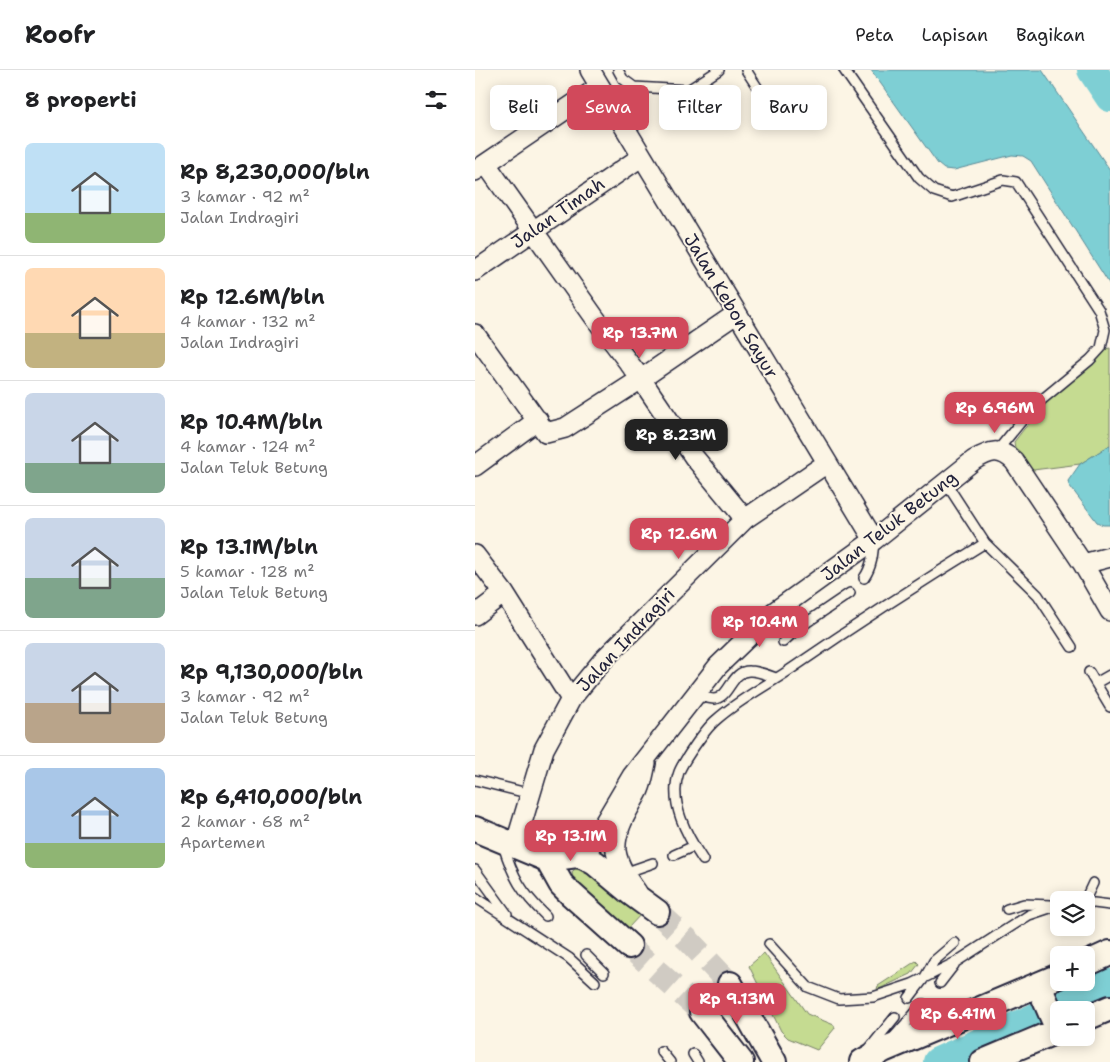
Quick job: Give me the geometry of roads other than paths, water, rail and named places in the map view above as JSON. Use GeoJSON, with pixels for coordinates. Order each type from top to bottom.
{"type":"FeatureCollection","features":[{"type":"Feature","properties":{"kind":"street","name":"Jalan Kebon Sayur"},"geometry":{"type":"LineString","coordinates":[[590,70],[598,85]]}},
{"type":"Feature","properties":{"kind":"street"},"geometry":{"type":"LineString","coordinates":[[567,109],[481,168],[533,231],[641,379],[695,458],[745,519]]}},
{"type":"Feature","properties":{"kind":"street","name":"Jalan Kebon Sayur"},"geometry":{"type":"LineString","coordinates":[[625,130],[874,540]]}},
{"type":"Feature","properties":{"kind":"street","name":"Jalan Timah"},"geometry":{"type":"LineString","coordinates":[[475,271],[641,157]]}},
{"type":"Feature","properties":{"kind":"street"},"geometry":{"type":"LineString","coordinates":[[475,334],[546,433],[565,428],[736,314]]}},
{"type":"Feature","properties":{"kind":"street"},"geometry":{"type":"LineString","coordinates":[[475,466],[538,420]]}},
{"type":"Feature","properties":{"kind":"street"},"geometry":{"type":"LineString","coordinates":[[997,451],[1008,455],[1014,461],[1083,564],[1110,610]]}},
{"type":"Feature","properties":{"kind":"street","name":"Jalan Teluk Betung"},"geometry":{"type":"LineString","coordinates":[[651,907],[631,894],[595,863],[584,857],[632,776],[718,666],[775,612],[874,540],[973,460],[997,451]]}},
{"type":"Feature","properties":{"kind":"street","name":"Jalan Indragiri"},"geometry":{"type":"LineString","coordinates":[[508,843],[531,794],[544,749],[571,700],[603,660],[745,519],[827,463]]}},
{"type":"Feature","properties":{"kind":"street"},"geometry":{"type":"LineString","coordinates":[[475,555],[504,593],[571,700]]}},
{"type":"Feature","properties":{"kind":"street"},"geometry":{"type":"LineString","coordinates":[[1083,564],[1110,557]]}},
{"type":"Feature","properties":{"kind":"street"},"geometry":{"type":"LineString","coordinates":[[475,615],[504,593]]}},
{"type":"Feature","properties":{"kind":"street","name":"Jalan Teluk Betung"},"geometry":{"type":"LineString","coordinates":[[648,757],[639,789],[617,837],[616,852],[624,873],[651,907]]}},
{"type":"Feature","properties":{"kind":"street"},"geometry":{"type":"LineString","coordinates":[[475,829],[547,860],[577,855],[584,857]]}},
{"type":"Feature","properties":{"kind":"street"},"geometry":{"type":"LineString","coordinates":[[547,860],[561,884],[629,946]]}},
{"type":"Feature","properties":{"kind":"street"},"geometry":{"type":"LineString","coordinates":[[1095,960],[1110,953]]}},
{"type":"Feature","properties":{"kind":"street"},"geometry":{"type":"LineString","coordinates":[[730,984],[774,1062]]}},
{"type":"Feature","properties":{"kind":"street"},"geometry":{"type":"LineString","coordinates":[[862,1062],[883,1050],[1047,986],[1051,1001]]}},
{"type":"Feature","properties":{"kind":"street"},"geometry":{"type":"LineString","coordinates":[[1095,1014],[1110,1008]]}},
{"type":"Feature","properties":{"kind":"street"},"geometry":{"type":"LineString","coordinates":[[702,1012],[741,1062]]}},
{"type":"Feature","properties":{"kind":"street"},"geometry":{"type":"LineString","coordinates":[[983,1062],[1050,1030]]}},
{"type":"Feature","properties":{"kind":"lane"},"geometry":{"type":"LineString","coordinates":[[618,70],[623,80],[635,87],[688,90],[719,70]]}},
{"type":"Feature","properties":{"kind":"lane"},"geometry":{"type":"LineString","coordinates":[[746,70],[756,85]]}},
{"type":"Feature","properties":{"kind":"lane"},"geometry":{"type":"LineString","coordinates":[[844,70],[919,178],[934,192],[952,197],[1003,180],[1016,182],[1099,310],[1105,330],[1101,348],[1090,360],[1033,406],[997,451]]}},
{"type":"Feature","properties":{"kind":"lane"},"geometry":{"type":"LineString","coordinates":[[946,483],[985,543],[1038,595],[1072,647]]}},
{"type":"Feature","properties":{"kind":"lane"},"geometry":{"type":"LineString","coordinates":[[864,578],[869,571],[874,540]]}},
{"type":"Feature","properties":{"kind":"lane"},"geometry":{"type":"LineString","coordinates":[[703,860],[685,830],[676,800],[675,788],[679,772],[686,759],[714,721],[776,678],[985,543]]}},
{"type":"Feature","properties":{"kind":"lane"},"geometry":{"type":"LineString","coordinates":[[783,642],[797,629],[850,593]]}},
{"type":"Feature","properties":{"kind":"lane"},"geometry":{"type":"LineString","coordinates":[[694,695],[714,699],[719,697],[737,676],[745,671],[776,678]]}},
{"type":"Feature","properties":{"kind":"lane"},"geometry":{"type":"LineString","coordinates":[[1089,672],[1096,683],[1106,692],[1110,707]]}},
{"type":"Feature","properties":{"kind":"lane"},"geometry":{"type":"LineString","coordinates":[[1096,683],[1110,675]]}},
{"type":"Feature","properties":{"kind":"lane"},"geometry":{"type":"LineString","coordinates":[[475,780],[531,794]]}},
{"type":"Feature","properties":{"kind":"lane"},"geometry":{"type":"LineString","coordinates":[[508,843],[513,874],[519,886],[546,916]]}},
{"type":"Feature","properties":{"kind":"lane"},"geometry":{"type":"LineString","coordinates":[[674,854],[694,846]]}},
{"type":"Feature","properties":{"kind":"lane"},"geometry":{"type":"LineString","coordinates":[[624,873],[653,863]]}},
{"type":"Feature","properties":{"kind":"lane"},"geometry":{"type":"LineString","coordinates":[[476,872],[512,920]]}},
{"type":"Feature","properties":{"kind":"lane"},"geometry":{"type":"LineString","coordinates":[[1090,891],[1093,883]]}},
{"type":"Feature","properties":{"kind":"lane"},"geometry":{"type":"LineString","coordinates":[[475,896],[569,958],[595,982]]}},
{"type":"Feature","properties":{"kind":"lane"},"geometry":{"type":"LineString","coordinates":[[1095,902],[1110,905]]}},
{"type":"Feature","properties":{"kind":"lane"},"geometry":{"type":"LineString","coordinates":[[1007,909],[1024,904],[1050,905]]}},
{"type":"Feature","properties":{"kind":"lane"},"geometry":{"type":"LineString","coordinates":[[769,944],[809,987],[839,999],[873,997],[898,989],[956,962],[1029,915],[1050,908]]}},
{"type":"Feature","properties":{"kind":"lane"},"geometry":{"type":"LineString","coordinates":[[909,998],[925,977],[934,960],[955,943]]}},
{"type":"Feature","properties":{"kind":"lane"},"geometry":{"type":"LineString","coordinates":[[585,955],[603,973]]}},
{"type":"Feature","properties":{"kind":"lane"},"geometry":{"type":"LineString","coordinates":[[940,983],[956,962]]}},
{"type":"Feature","properties":{"kind":"lane"},"geometry":{"type":"LineString","coordinates":[[883,1050],[923,1004]]}},
{"type":"Feature","properties":{"kind":"lane"},"geometry":{"type":"LineString","coordinates":[[858,1062],[895,1017]]}},
{"type":"Feature","properties":{"kind":"lane"},"geometry":{"type":"LineString","coordinates":[[661,1051],[670,1062]]}},
{"type":"Feature","properties":{"kind":"water"},"geometry":{"type":"Polygon","coordinates":[[[871,70],[1042,70],[1110,170],[1110,285],[1031,161],[1023,156],[1012,155],[954,170],[944,169],[938,164],[871,70]]]}},
{"type":"Feature","properties":{"kind":"water"},"geometry":{"type":"Polygon","coordinates":[[[1110,445],[1110,525],[1103,525],[1097,522],[1068,481],[1080,464],[1110,445]]]}},
{"type":"Feature","properties":{"kind":"waterway"},"geometry":{"type":"LineString","coordinates":[[1092,70],[1110,97]]}},
{"type":"Feature","properties":{"kind":"waterway"},"geometry":{"type":"LineString","coordinates":[[938,1062],[1110,984]]}},
{"type":"Feature","properties":{"kind":"tunnel"},"geometry":{"type":"LineString","coordinates":[[657,912],[687,939],[730,984]]}},
{"type":"Feature","properties":{"kind":"tunnel"},"geometry":{"type":"LineString","coordinates":[[629,946],[702,1012]]}}]}
